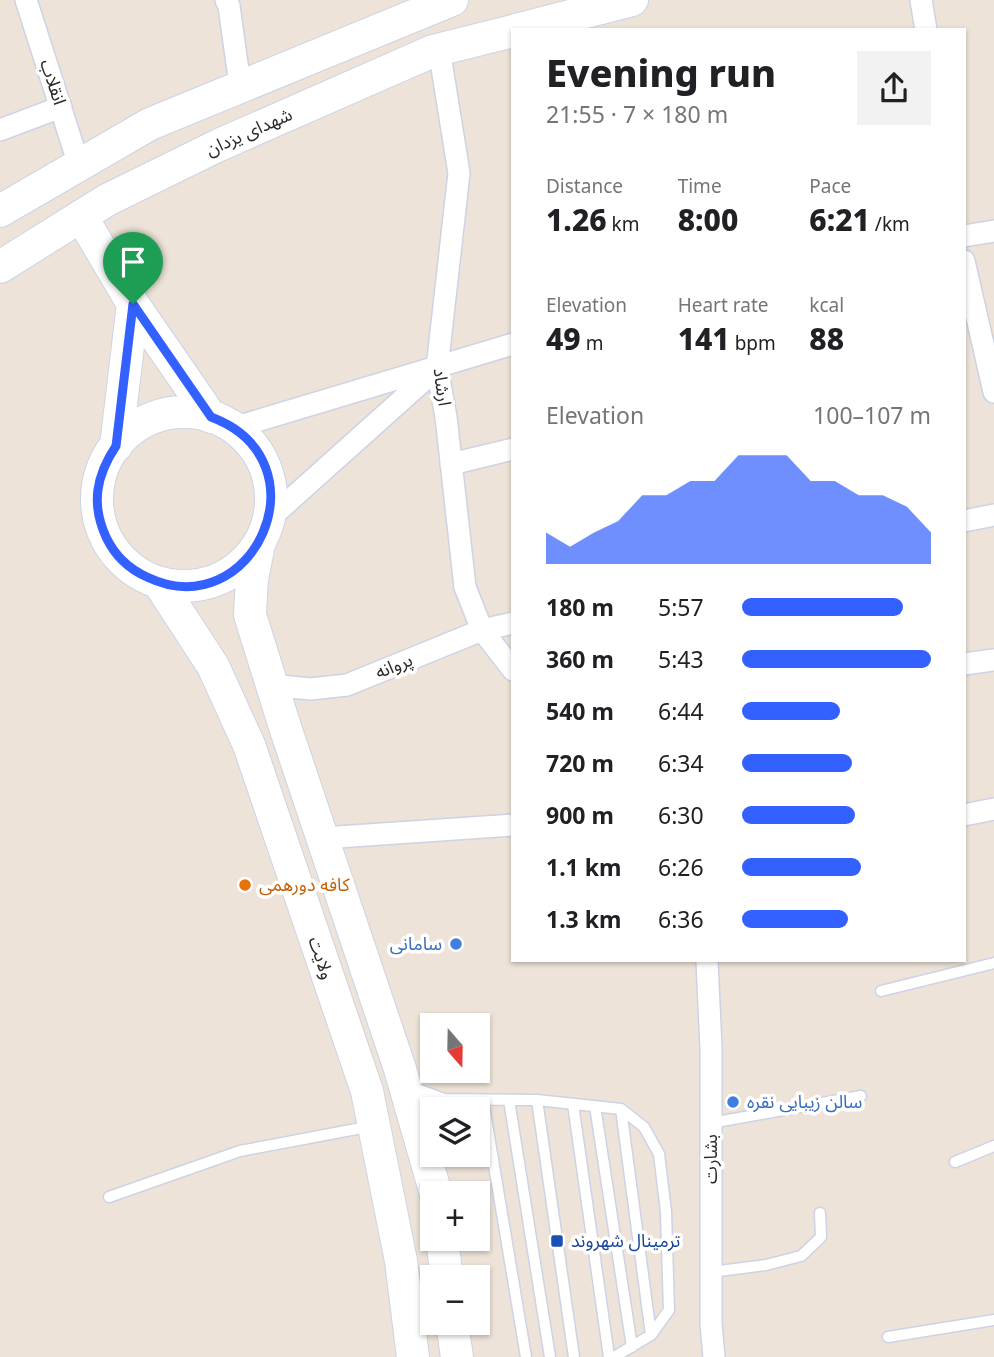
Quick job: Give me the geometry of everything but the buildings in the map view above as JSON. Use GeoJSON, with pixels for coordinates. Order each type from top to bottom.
{"type":"FeatureCollection","features":[{"type":"Feature","properties":{"kind":"street","name":"انقلاب"},"geometry":{"type":"LineString","coordinates":[[26,0],[79,165]]}},
{"type":"Feature","properties":{"kind":"street"},"geometry":{"type":"LineString","coordinates":[[226,0],[240,85]]}},
{"type":"Feature","properties":{"kind":"street","name":"شهدای یزدان"},"geometry":{"type":"LineString","coordinates":[[522,28],[632,0]]}},
{"type":"Feature","properties":{"kind":"street"},"geometry":{"type":"LineString","coordinates":[[921,0],[926,28]]}},
{"type":"Feature","properties":{"kind":"street"},"geometry":{"type":"LineString","coordinates":[[0,211],[150,124],[432,3]]}},
{"type":"Feature","properties":{"kind":"street","name":"شهدای یزدان"},"geometry":{"type":"LineString","coordinates":[[0,267],[107,200],[219,145],[439,50],[511,31]]}},
{"type":"Feature","properties":{"kind":"street","name":"ارشاد"},"geometry":{"type":"LineString","coordinates":[[439,50],[459,173],[438,368],[465,587],[482,630],[511,667]]}},
{"type":"Feature","properties":{"kind":"street"},"geometry":{"type":"LineString","coordinates":[[0,130],[61,107]]}},
{"type":"Feature","properties":{"kind":"street"},"geometry":{"type":"LineString","coordinates":[[81,216],[133,304],[222,422]]}},
{"type":"Feature","properties":{"kind":"street"},"geometry":{"type":"LineString","coordinates":[[966,236],[994,231]]}},
{"type":"Feature","properties":{"kind":"street"},"geometry":{"type":"LineString","coordinates":[[966,279],[972,333],[994,392]]}},
{"type":"Feature","properties":{"kind":"street"},"geometry":{"type":"LineString","coordinates":[[116,446],[133,304]]}},
{"type":"Feature","properties":{"kind":"street"},"geometry":{"type":"LineString","coordinates":[[222,422],[438,368],[511,345]]}},
{"type":"Feature","properties":{"kind":"street"},"geometry":{"type":"LineString","coordinates":[[432,1181],[404,1083],[250,615],[252,579],[265,531],[271,490],[264,463],[248,439],[222,422],[199,413],[171,413],[143,422],[120,440],[103,465],[96,494],[99,523],[112,549],[133,570],[159,583],[188,586],[218,580],[241,565],[265,531],[438,368]]}},
{"type":"Feature","properties":{"kind":"street"},"geometry":{"type":"LineString","coordinates":[[451,464],[511,449]]}},
{"type":"Feature","properties":{"kind":"street"},"geometry":{"type":"LineString","coordinates":[[966,521],[994,515]]}},
{"type":"Feature","properties":{"kind":"street","name":"ولایت"},"geometry":{"type":"LineString","coordinates":[[159,583],[213,666],[249,745],[367,1090],[401,1261],[413,1357]]}},
{"type":"Feature","properties":{"kind":"street","name":"پروانه"},"geometry":{"type":"LineString","coordinates":[[271,685],[310,689],[347,685],[482,630],[511,623]]}},
{"type":"Feature","properties":{"kind":"street"},"geometry":{"type":"LineString","coordinates":[[966,664],[994,660]]}},
{"type":"Feature","properties":{"kind":"street"},"geometry":{"type":"LineString","coordinates":[[966,815],[994,809]]}},
{"type":"Feature","properties":{"kind":"street"},"geometry":{"type":"LineString","coordinates":[[323,838],[511,825]]}},
{"type":"Feature","properties":{"kind":"street","name":"بشارت"},"geometry":{"type":"LineString","coordinates":[[707,962],[711,1048],[711,1324],[714,1357]]}},
{"type":"Feature","properties":{"kind":"street"},"geometry":{"type":"LineString","coordinates":[[454,1335],[457,1357]]}},
{"type":"Feature","properties":{"kind":"lane"},"geometry":{"type":"LineString","coordinates":[[881,991],[994,963]]}},
{"type":"Feature","properties":{"kind":"lane"},"geometry":{"type":"LineString","coordinates":[[404,1083],[439,1097]]}},
{"type":"Feature","properties":{"kind":"lane"},"geometry":{"type":"LineString","coordinates":[[712,1123],[861,1096]]}},
{"type":"Feature","properties":{"kind":"lane"},"geometry":{"type":"LineString","coordinates":[[490,1100],[537,1100],[621,1109],[644,1127],[659,1154],[666,1212],[669,1310],[651,1335],[614,1357]]}},
{"type":"Feature","properties":{"kind":"lane"},"geometry":{"type":"LineString","coordinates":[[509,1100],[550,1357]]}},
{"type":"Feature","properties":{"kind":"lane"},"geometry":{"type":"LineString","coordinates":[[537,1100],[574,1357]]}},
{"type":"Feature","properties":{"kind":"lane"},"geometry":{"type":"LineString","coordinates":[[573,1104],[609,1357]]}},
{"type":"Feature","properties":{"kind":"lane"},"geometry":{"type":"LineString","coordinates":[[595,1106],[632,1347]]}},
{"type":"Feature","properties":{"kind":"lane"},"geometry":{"type":"LineString","coordinates":[[621,1109],[651,1335]]}},
{"type":"Feature","properties":{"kind":"lane"},"geometry":{"type":"LineString","coordinates":[[109,1197],[240,1152],[374,1125]]}},
{"type":"Feature","properties":{"kind":"lane"},"geometry":{"type":"LineString","coordinates":[[490,1142],[526,1357]]}},
{"type":"Feature","properties":{"kind":"lane"},"geometry":{"type":"LineString","coordinates":[[954,1161],[994,1146]]}},
{"type":"Feature","properties":{"kind":"lane"},"geometry":{"type":"LineString","coordinates":[[711,1272],[766,1265],[801,1256],[821,1237],[820,1213]]}},
{"type":"Feature","properties":{"kind":"lane"},"geometry":{"type":"LineString","coordinates":[[888,1337],[994,1320]]}},
{"type":"Feature","properties":{"kind":"place","name":"کافه دورهمی"},"geometry":{"type":"Point","coordinates":[245,885]}},
{"type":"Feature","properties":{"kind":"place","name":"سامانی"},"geometry":{"type":"Point","coordinates":[456,944]}},
{"type":"Feature","properties":{"kind":"place","name":"سالن زیبایی نقره"},"geometry":{"type":"Point","coordinates":[733,1102]}},
{"type":"Feature","properties":{"kind":"place","name":"ترمینال شهروند"},"geometry":{"type":"Point","coordinates":[557,1241]}},
{"type":"Feature","properties":{"kind":"route"},"geometry":{"type":"LineString","coordinates":[[133,304],[211,417],[226,422],[248,439],[264,463],[271,490],[270,518],[260,544],[241,565],[218,580],[188,586],[159,583],[133,570],[112,549],[99,523],[96,494],[103,465],[116,446],[133,304]]}}]}
